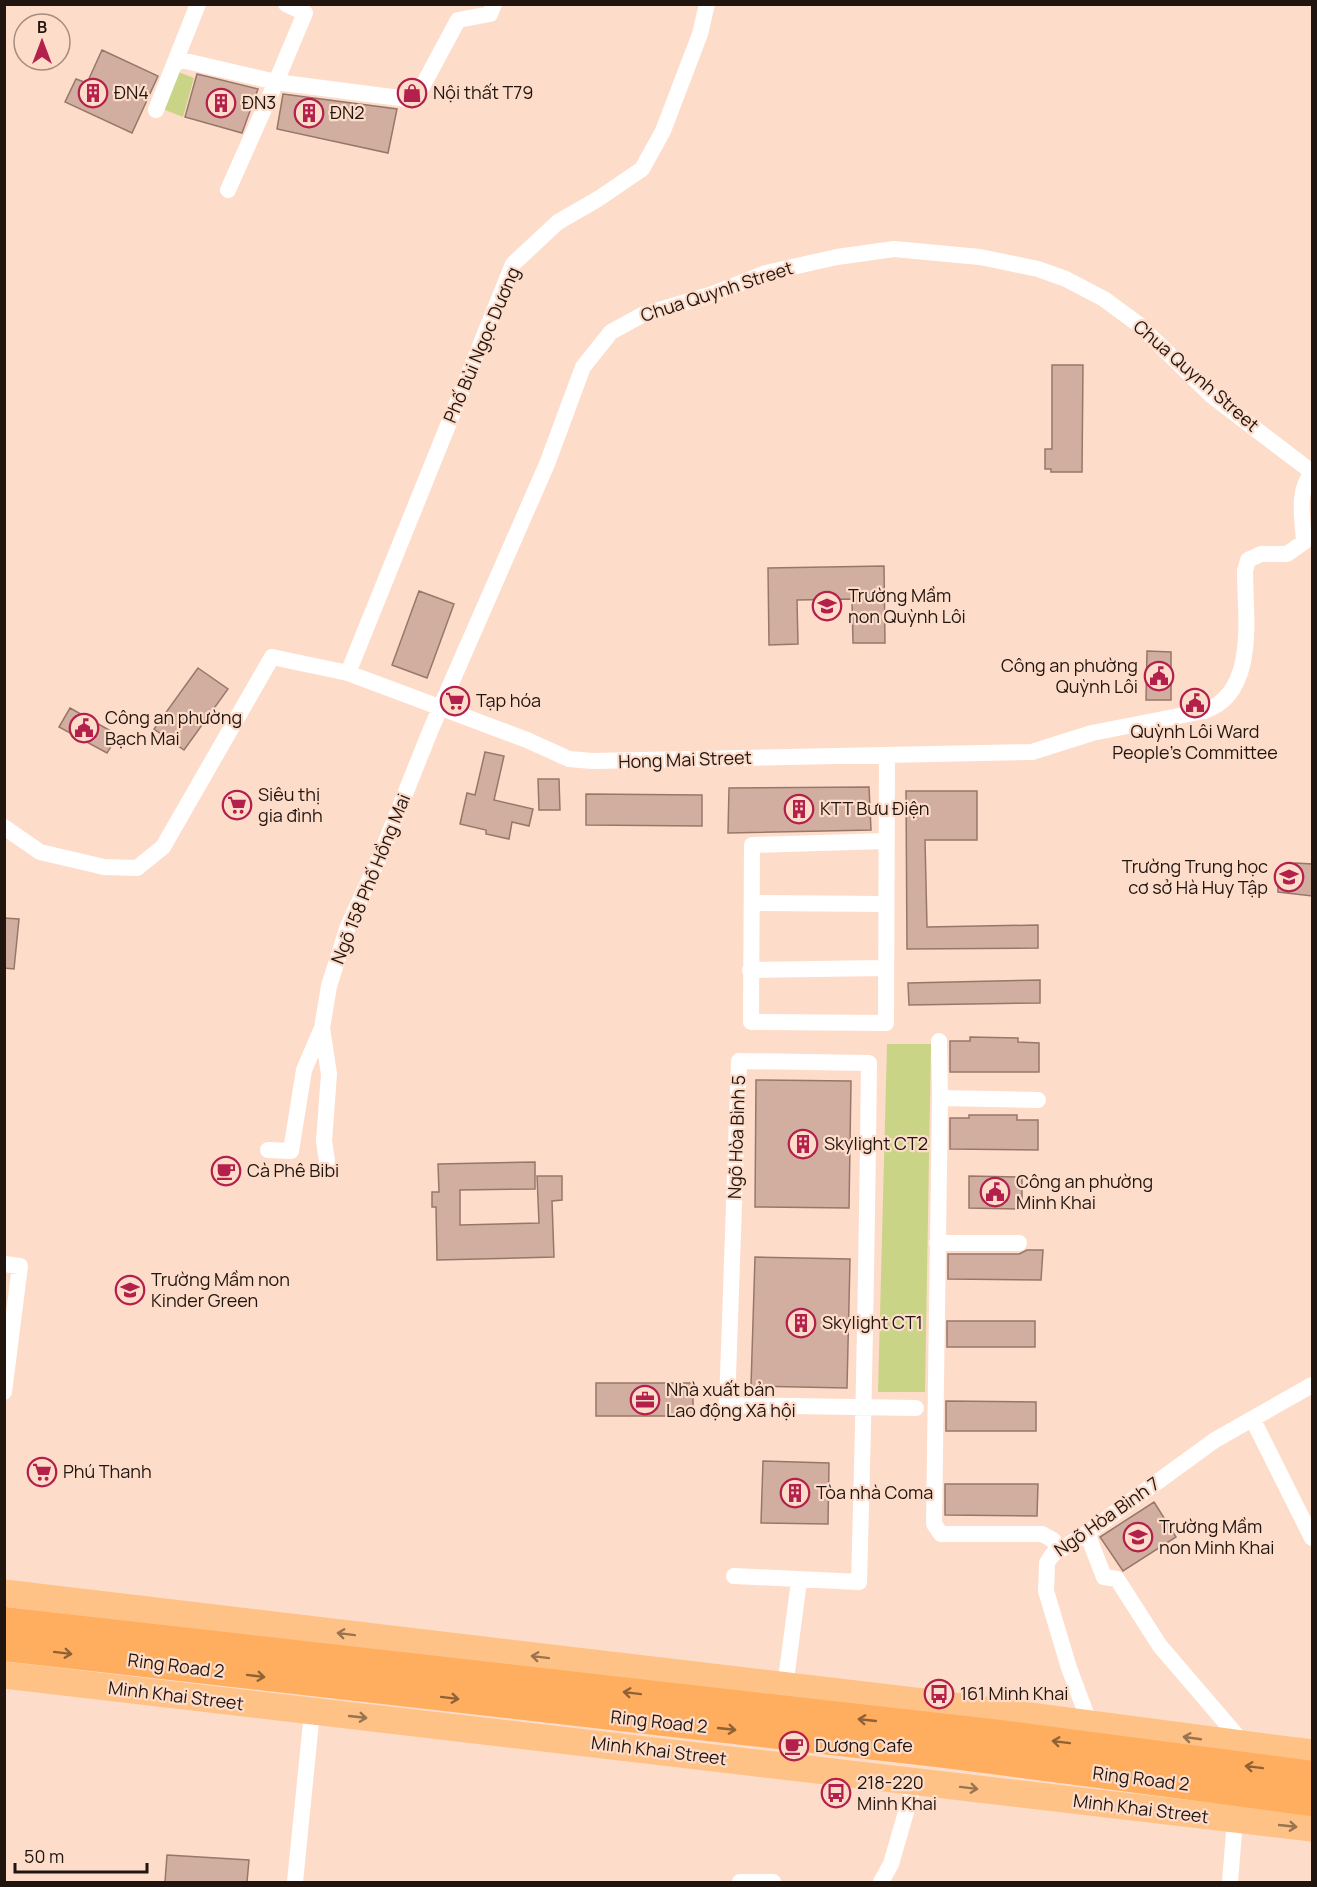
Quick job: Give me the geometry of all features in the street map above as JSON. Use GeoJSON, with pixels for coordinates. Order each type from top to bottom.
{"type":"FeatureCollection","features":[{"type":"Feature","properties":{"kind":"highway","name":"Ring Road 2"},"geometry":{"type":"LineString","coordinates":[[4,1621],[1000,1734],[1312,1774]]}},
{"type":"Feature","properties":{"kind":"highway","name":"Ring Road 2"},"geometry":{"type":"LineString","coordinates":[[4,1647],[946,1754],[1312,1802]]}},
{"type":"Feature","properties":{"kind":"main road"},"geometry":{"type":"LineString","coordinates":[[4,1593],[1090,1724],[1312,1753]]}},
{"type":"Feature","properties":{"kind":"main road"},"geometry":{"type":"LineString","coordinates":[[563,1740],[580,1728],[592,1704],[592,1688],[587,1675],[569,1661]]}},
{"type":"Feature","properties":{"kind":"main road","name":"Minh Khai Street"},"geometry":{"type":"LineString","coordinates":[[4,1675],[1312,1828]]}},
{"type":"Feature","properties":{"kind":"main road"},"geometry":{"type":"LineString","coordinates":[[696,1755],[684,1747],[677,1736],[671,1707],[682,1689],[704,1677]]}},
{"type":"Feature","properties":{"kind":"street"},"geometry":{"type":"LineString","coordinates":[[156,110],[198,4]]}},
{"type":"Feature","properties":{"kind":"street"},"geometry":{"type":"LineString","coordinates":[[228,189],[305,13],[286,4]]}},
{"type":"Feature","properties":{"kind":"street","name":"Phố Bùi Ngọc Dương"},"geometry":{"type":"LineString","coordinates":[[348,673],[513,264],[558,222],[598,200],[642,169],[663,131],[700,34],[708,4]]}},
{"type":"Feature","properties":{"kind":"street"},"geometry":{"type":"LineString","coordinates":[[177,59],[276,82],[415,100],[458,20],[492,9]]}},
{"type":"Feature","properties":{"kind":"street","name":"Chua Quynh Street"},"geometry":{"type":"LineString","coordinates":[[440,708],[547,464],[583,367],[611,332],[642,315],[713,294],[766,273],[837,257],[894,249],[980,257],[1038,269],[1066,279],[1104,299],[1138,324],[1212,396],[1312,473]]}},
{"type":"Feature","properties":{"kind":"street","name":"Hong Mai Street"},"geometry":{"type":"LineString","coordinates":[[4,827],[40,852],[83,863],[137,868],[163,847],[272,657],[348,673],[527,740],[569,759],[613,762],[1032,752],[1092,733],[1218,706],[1239,680],[1244,665],[1245,571],[1248,560],[1261,554],[1287,554],[1304,542],[1302,495],[1306,480],[1312,473]]}},
{"type":"Feature","properties":{"kind":"street","name":"Ngõ 158 Phố Hồng Mai"},"geometry":{"type":"LineString","coordinates":[[327,1161],[324,1141],[329,1074],[322,1028],[329,986],[348,926],[381,854],[440,708]]}},
{"type":"Feature","properties":{"kind":"street"},"geometry":{"type":"LineString","coordinates":[[886,841],[752,845],[751,1022],[886,1023],[887,755]]}},
{"type":"Feature","properties":{"kind":"street"},"geometry":{"type":"LineString","coordinates":[[753,903],[885,904]]}},
{"type":"Feature","properties":{"kind":"street"},"geometry":{"type":"LineString","coordinates":[[750,970],[885,968]]}},
{"type":"Feature","properties":{"kind":"street"},"geometry":{"type":"LineString","coordinates":[[268,1150],[291,1151],[304,1070],[322,1028]]}},
{"type":"Feature","properties":{"kind":"street"},"geometry":{"type":"LineString","coordinates":[[939,1041],[933,1513],[936,1530],[951,1535],[1042,1534],[1053,1540],[1058,1549]]}},
{"type":"Feature","properties":{"kind":"street","name":"Ngõ Hòa Bình 5"},"geometry":{"type":"LineString","coordinates":[[734,1576],[799,1581],[859,1582],[864,1407],[869,1063],[739,1061],[727,1405],[864,1407],[916,1408]]}},
{"type":"Feature","properties":{"kind":"street"},"geometry":{"type":"LineString","coordinates":[[940,1098],[1038,1100]]}},
{"type":"Feature","properties":{"kind":"street"},"geometry":{"type":"LineString","coordinates":[[938,1243],[1018,1243]]}},
{"type":"Feature","properties":{"kind":"street"},"geometry":{"type":"LineString","coordinates":[[4,1264],[20,1266],[4,1392]]}},
{"type":"Feature","properties":{"kind":"street","name":"Ngõ Hòa Bình 7"},"geometry":{"type":"LineString","coordinates":[[1090,1724],[1069,1668],[1046,1591],[1047,1563],[1058,1549],[1087,1533],[1215,1440],[1312,1385]]}},
{"type":"Feature","properties":{"kind":"street"},"geometry":{"type":"LineString","coordinates":[[1253,1420],[1312,1538]]}},
{"type":"Feature","properties":{"kind":"street"},"geometry":{"type":"LineString","coordinates":[[1087,1533],[1104,1577],[1117,1579],[1160,1646],[1245,1745]]}},
{"type":"Feature","properties":{"kind":"street"},"geometry":{"type":"LineString","coordinates":[[785,1687],[799,1581]]}},
{"type":"Feature","properties":{"kind":"street"},"geometry":{"type":"LineString","coordinates":[[295,1882],[312,1712]]}},
{"type":"Feature","properties":{"kind":"street"},"geometry":{"type":"LineString","coordinates":[[881,1882],[891,1864],[915,1781]]}},
{"type":"Feature","properties":{"kind":"street"},"geometry":{"type":"LineString","coordinates":[[1230,1882],[1235,1820]]}},
{"type":"Feature","properties":{"kind":"street"},"geometry":{"type":"LineString","coordinates":[[740,1882],[773,1882]]}},
{"type":"Feature","properties":{"kind":"green space"},"geometry":{"type":"Polygon","coordinates":[[[176,71],[194,78],[183,117],[160,108],[176,71]]]}},
{"type":"Feature","properties":{"kind":"green space"},"geometry":{"type":"Polygon","coordinates":[[[887,1044],[931,1044],[925,1392],[878,1392],[887,1044]]]}},
{"type":"Feature","properties":{"kind":"building","name":"ĐN4"},"geometry":{"type":"Polygon","coordinates":[[[102,50],[158,76],[132,133],[65,102],[76,79],[87,83],[102,50]]]}},
{"type":"Feature","properties":{"kind":"building","name":"ĐN3"},"geometry":{"type":"Polygon","coordinates":[[[197,74],[258,89],[242,133],[185,117],[197,74]]]}},
{"type":"Feature","properties":{"kind":"building"},"geometry":{"type":"Polygon","coordinates":[[[283,94],[397,109],[388,153],[277,129],[283,94]]]}},
{"type":"Feature","properties":{"kind":"building"},"geometry":{"type":"Polygon","coordinates":[[[1052,365],[1083,365],[1082,472],[1051,472],[1051,469],[1045,469],[1045,449],[1052,449],[1052,365]]]}},
{"type":"Feature","properties":{"kind":"building","name":"Trường Mầm non Quỳnh Lôi"},"geometry":{"type":"Polygon","coordinates":[[[884,566],[885,643],[853,643],[852,599],[797,600],[798,644],[769,645],[768,568],[884,566]]]}},
{"type":"Feature","properties":{"kind":"building"},"geometry":{"type":"Polygon","coordinates":[[[419,591],[454,604],[427,678],[392,665],[419,591]]]}},
{"type":"Feature","properties":{"kind":"building","name":"Công an phường Quỳnh Lôi"},"geometry":{"type":"Polygon","coordinates":[[[1147,651],[1171,652],[1171,700],[1146,700],[1147,651]]]}},
{"type":"Feature","properties":{"kind":"building"},"geometry":{"type":"Polygon","coordinates":[[[198,668],[228,689],[184,750],[154,729],[198,668]]]}},
{"type":"Feature","properties":{"kind":"building","name":"Công an phường Bạch Mai"},"geometry":{"type":"Polygon","coordinates":[[[70,708],[118,735],[107,753],[59,727],[70,708]]]}},
{"type":"Feature","properties":{"kind":"building"},"geometry":{"type":"Polygon","coordinates":[[[485,752],[504,756],[494,800],[533,809],[529,826],[512,822],[509,839],[486,834],[486,830],[460,824],[467,793],[475,795],[485,752]]]}},
{"type":"Feature","properties":{"kind":"building"},"geometry":{"type":"Polygon","coordinates":[[[538,779],[559,779],[560,810],[539,810],[538,779]]]}},
{"type":"Feature","properties":{"kind":"building","name":"KTT Bưu Điện"},"geometry":{"type":"Polygon","coordinates":[[[869,787],[871,830],[728,833],[729,788],[869,787]]]}},
{"type":"Feature","properties":{"kind":"building"},"geometry":{"type":"Polygon","coordinates":[[[906,791],[977,791],[977,840],[925,840],[927,927],[1038,925],[1038,948],[907,949],[906,791]]]}},
{"type":"Feature","properties":{"kind":"building"},"geometry":{"type":"Polygon","coordinates":[[[586,794],[702,795],[702,826],[586,825],[586,794]]]}},
{"type":"Feature","properties":{"kind":"building"},"geometry":{"type":"Polygon","coordinates":[[[1295,863],[1312,864],[1312,896],[1278,892],[1278,871],[1295,871],[1295,863]]]}},
{"type":"Feature","properties":{"kind":"building"},"geometry":{"type":"Polygon","coordinates":[[[4,918],[19,919],[14,969],[4,968],[4,918]]]}},
{"type":"Feature","properties":{"kind":"building"},"geometry":{"type":"Polygon","coordinates":[[[1040,980],[1040,1003],[909,1005],[908,983],[1040,980]]]}},
{"type":"Feature","properties":{"kind":"building"},"geometry":{"type":"Polygon","coordinates":[[[970,1037],[1018,1038],[1018,1042],[1039,1043],[1039,1072],[950,1072],[950,1041],[970,1041],[970,1037]]]}},
{"type":"Feature","properties":{"kind":"building","name":"Skylight CT2"},"geometry":{"type":"Polygon","coordinates":[[[756,1080],[851,1081],[849,1208],[755,1207],[756,1080]]]}},
{"type":"Feature","properties":{"kind":"building"},"geometry":{"type":"Polygon","coordinates":[[[969,1115],[1017,1115],[1017,1120],[1038,1120],[1038,1150],[950,1149],[950,1118],[969,1118],[969,1115]]]}},
{"type":"Feature","properties":{"kind":"building"},"geometry":{"type":"Polygon","coordinates":[[[535,1162],[535,1189],[460,1190],[460,1225],[539,1223],[537,1176],[562,1176],[562,1200],[552,1201],[554,1257],[437,1260],[436,1207],[432,1207],[432,1192],[439,1192],[438,1164],[535,1162]]]}},
{"type":"Feature","properties":{"kind":"building","name":"Công an phường Minh Khai"},"geometry":{"type":"Polygon","coordinates":[[[969,1176],[1022,1177],[1022,1209],[969,1208],[969,1176]]]}},
{"type":"Feature","properties":{"kind":"building"},"geometry":{"type":"Polygon","coordinates":[[[1027,1250],[1043,1250],[1041,1280],[948,1279],[948,1254],[1019,1254],[1027,1250]]]}},
{"type":"Feature","properties":{"kind":"building","name":"Skylight CT1"},"geometry":{"type":"Polygon","coordinates":[[[755,1257],[850,1259],[847,1388],[751,1386],[755,1257]]]}},
{"type":"Feature","properties":{"kind":"building"},"geometry":{"type":"Polygon","coordinates":[[[947,1321],[1035,1321],[1035,1347],[947,1347],[947,1321]]]}},
{"type":"Feature","properties":{"kind":"building","name":"Nhà xuất bản Lao động Xã hội"},"geometry":{"type":"Polygon","coordinates":[[[596,1383],[693,1383],[693,1416],[596,1416],[596,1383]]]}},
{"type":"Feature","properties":{"kind":"building"},"geometry":{"type":"Polygon","coordinates":[[[946,1401],[1036,1402],[1036,1431],[946,1431],[946,1401]]]}},
{"type":"Feature","properties":{"kind":"building","name":"Tòa nhà Coma"},"geometry":{"type":"Polygon","coordinates":[[[763,1461],[829,1463],[828,1524],[761,1523],[763,1461]]]}},
{"type":"Feature","properties":{"kind":"building"},"geometry":{"type":"Polygon","coordinates":[[[945,1484],[1038,1484],[1037,1516],[945,1515],[945,1484]]]}},
{"type":"Feature","properties":{"kind":"building","name":"Trường Mầm non Minh Khai"},"geometry":{"type":"Polygon","coordinates":[[[1154,1502],[1176,1537],[1123,1571],[1100,1537],[1154,1502]]]}},
{"type":"Feature","properties":{"kind":"building"},"geometry":{"type":"Polygon","coordinates":[[[167,1855],[249,1860],[247,1882],[165,1882],[167,1855]]]}},
{"type":"Feature","properties":{"kind":"place","name":"ĐN4"},"geometry":{"type":"Point","coordinates":[93,93]}},
{"type":"Feature","properties":{"kind":"place","name":"Nội thất T79"},"geometry":{"type":"Point","coordinates":[412,93]}},
{"type":"Feature","properties":{"kind":"place","name":"ĐN3"},"geometry":{"type":"Point","coordinates":[221,103]}},
{"type":"Feature","properties":{"kind":"place","name":"ĐN2"},"geometry":{"type":"Point","coordinates":[309,113]}},
{"type":"Feature","properties":{"kind":"place","name":"Trường Mầm non Quỳnh Lôi"},"geometry":{"type":"Point","coordinates":[827,606]}},
{"type":"Feature","properties":{"kind":"place","name":"Công an phường Quỳnh Lôi"},"geometry":{"type":"Point","coordinates":[1159,676]}},
{"type":"Feature","properties":{"kind":"place","name":"Tạp hóa"},"geometry":{"type":"Point","coordinates":[455,701]}},
{"type":"Feature","properties":{"kind":"place","name":"Quỳnh Lôi Ward People's Committee"},"geometry":{"type":"Point","coordinates":[1195,703]}},
{"type":"Feature","properties":{"kind":"place","name":"Công an phường Bạch Mai"},"geometry":{"type":"Point","coordinates":[84,728]}},
{"type":"Feature","properties":{"kind":"place","name":"Siêu thị gia đình"},"geometry":{"type":"Point","coordinates":[237,805]}},
{"type":"Feature","properties":{"kind":"place","name":"KTT Bưu Điện"},"geometry":{"type":"Point","coordinates":[799,809]}},
{"type":"Feature","properties":{"kind":"place","name":"Trường Trung học cơ sở Hà Huy Tập"},"geometry":{"type":"Point","coordinates":[1289,877]}},
{"type":"Feature","properties":{"kind":"place","name":"Skylight CT2"},"geometry":{"type":"Point","coordinates":[803,1144]}},
{"type":"Feature","properties":{"kind":"place","name":"Cà Phê Bibi"},"geometry":{"type":"Point","coordinates":[226,1171]}},
{"type":"Feature","properties":{"kind":"place","name":"Công an phường Minh Khai"},"geometry":{"type":"Point","coordinates":[995,1192]}},
{"type":"Feature","properties":{"kind":"place","name":"Trường Mầm non Kinder Green"},"geometry":{"type":"Point","coordinates":[130,1290]}},
{"type":"Feature","properties":{"kind":"place","name":"Skylight CT1"},"geometry":{"type":"Point","coordinates":[801,1323]}},
{"type":"Feature","properties":{"kind":"place","name":"Nhà xuất bản Lao động Xã hội"},"geometry":{"type":"Point","coordinates":[645,1400]}},
{"type":"Feature","properties":{"kind":"place","name":"Phú Thanh"},"geometry":{"type":"Point","coordinates":[42,1472]}},
{"type":"Feature","properties":{"kind":"place","name":"Tòa nhà Coma"},"geometry":{"type":"Point","coordinates":[795,1493]}},
{"type":"Feature","properties":{"kind":"place","name":"Trường Mầm non Minh Khai"},"geometry":{"type":"Point","coordinates":[1138,1537]}},
{"type":"Feature","properties":{"kind":"place","name":"161 Minh Khai"},"geometry":{"type":"Point","coordinates":[939,1694]}},
{"type":"Feature","properties":{"kind":"place","name":"Dương Cafe"},"geometry":{"type":"Point","coordinates":[794,1746]}},
{"type":"Feature","properties":{"kind":"place","name":"218-220 Minh Khai"},"geometry":{"type":"Point","coordinates":[836,1793]}}]}
